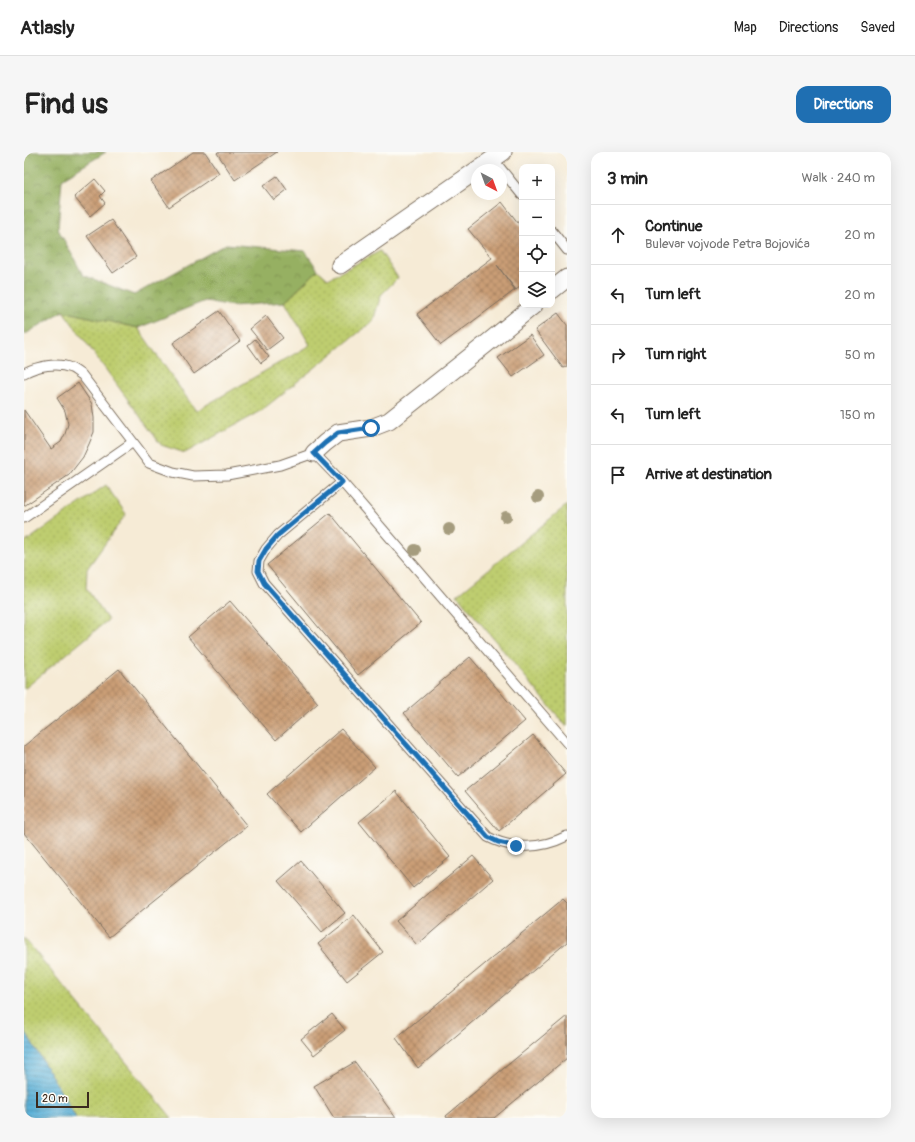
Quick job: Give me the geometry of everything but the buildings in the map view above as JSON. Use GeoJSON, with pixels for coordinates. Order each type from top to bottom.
{"type":"FeatureCollection","features":[{"type":"Feature","properties":{"kind":"street"},"geometry":{"type":"LineString","coordinates":[[486,164],[498,156]]}},
{"type":"Feature","properties":{"kind":"street"},"geometry":{"type":"LineString","coordinates":[[340,265],[471,174]]}},
{"type":"Feature","properties":{"kind":"street"},"geometry":{"type":"LineString","coordinates":[[555,288],[567,278]]}},
{"type":"Feature","properties":{"kind":"street"},"geometry":{"type":"LineString","coordinates":[[314,453],[338,433],[371,428],[389,421],[485,346],[530,308]]}},
{"type":"Feature","properties":{"kind":"lane"},"geometry":{"type":"LineString","coordinates":[[498,156],[519,189]]}},
{"type":"Feature","properties":{"kind":"lane"},"geometry":{"type":"LineString","coordinates":[[555,235],[567,250]]}},
{"type":"Feature","properties":{"kind":"lane"},"geometry":{"type":"LineString","coordinates":[[24,373],[30,370],[53,365],[71,368],[82,375],[149,463],[173,472],[193,476],[227,474],[280,465],[314,453],[342,482],[567,743]]}},
{"type":"Feature","properties":{"kind":"lane"},"geometry":{"type":"LineString","coordinates":[[24,518],[133,442]]}},
{"type":"Feature","properties":{"kind":"lane"},"geometry":{"type":"LineString","coordinates":[[342,482],[278,535],[266,549],[259,561],[258,571],[264,583],[488,837],[498,842],[516,846],[542,846],[558,841],[567,836]]}},
{"type":"Feature","properties":{"kind":"green space"},"geometry":{"type":"Polygon","coordinates":[[[30,152],[106,152],[62,179],[58,229],[83,275],[134,295],[226,244],[305,251],[318,270],[285,302],[233,306],[205,301],[138,328],[63,311],[24,335],[24,155],[30,152]]]}},
{"type":"Feature","properties":{"kind":"green space"},"geometry":{"type":"Polygon","coordinates":[[[380,251],[398,278],[381,295],[373,321],[262,410],[185,453],[161,445],[63,311],[138,328],[196,411],[310,345],[285,302],[318,270],[328,279],[380,251]]]}},
{"type":"Feature","properties":{"kind":"green space"},"geometry":{"type":"Polygon","coordinates":[[[106,485],[126,514],[87,569],[86,588],[108,620],[24,689],[24,543],[106,485]]]}},
{"type":"Feature","properties":{"kind":"green space"},"geometry":{"type":"Polygon","coordinates":[[[567,505],[567,727],[457,595],[567,505]]]}},
{"type":"Feature","properties":{"kind":"green space"},"geometry":{"type":"Polygon","coordinates":[[[24,938],[172,1118],[76,1118],[24,1029],[24,938]]]}},
{"type":"Feature","properties":{"kind":"water"},"geometry":{"type":"Polygon","coordinates":[[[24,1029],[76,1118],[24,1118],[24,1029]]]}},
{"type":"Feature","properties":{"kind":"route"},"geometry":{"type":"LineString","coordinates":[[371,428],[338,433],[314,453],[342,482],[278,535],[266,549],[259,561],[258,571],[264,583],[488,837],[498,842],[516,846]]}}]}
